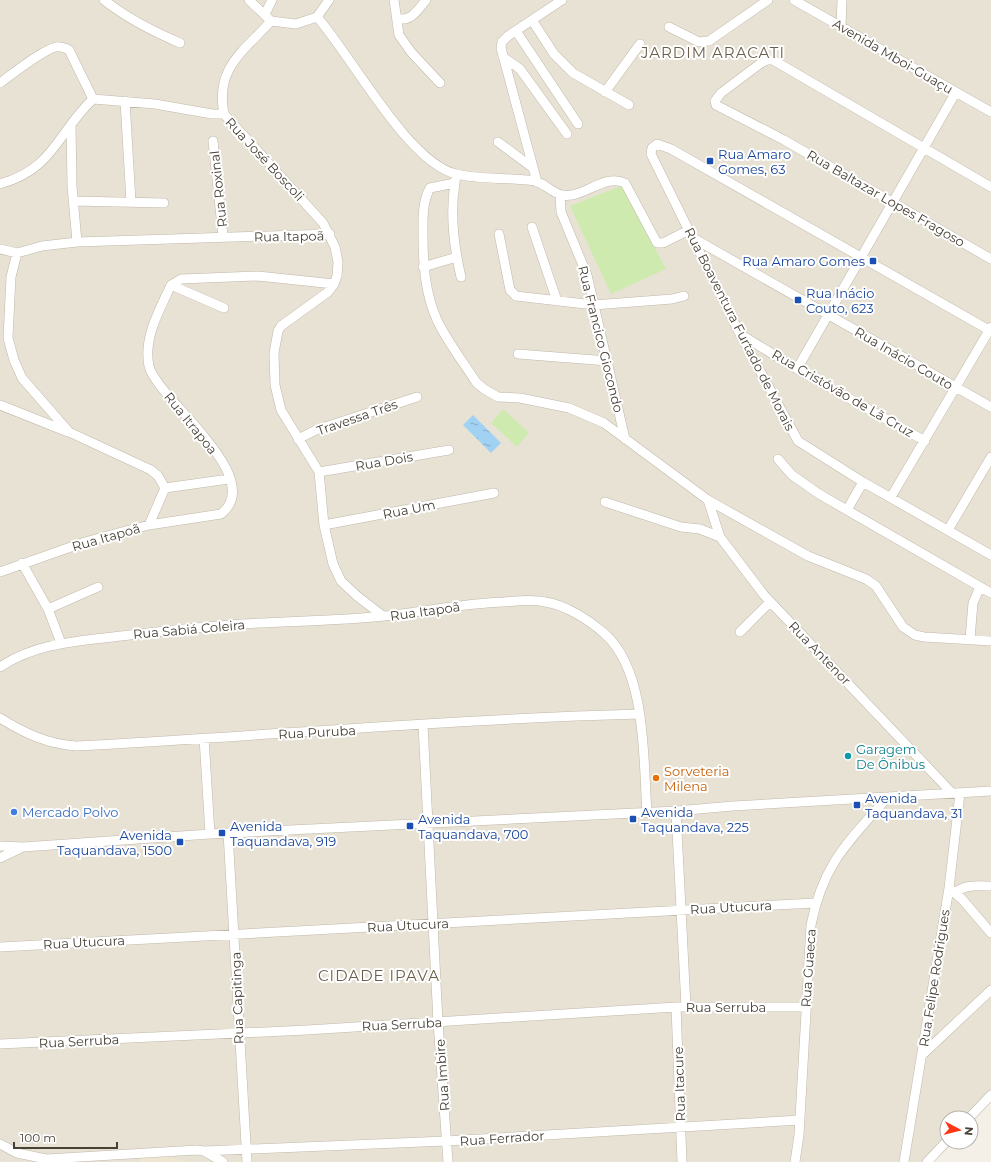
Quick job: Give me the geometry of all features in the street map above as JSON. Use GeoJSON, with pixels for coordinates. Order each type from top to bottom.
{"type":"FeatureCollection","features":[{"type":"Feature","properties":{"kind":"street"},"geometry":{"type":"LineString","coordinates":[[104,0],[123,15],[147,29],[180,43]]}},
{"type":"Feature","properties":{"kind":"street"},"geometry":{"type":"LineString","coordinates":[[249,0],[268,18],[296,24],[317,17],[329,0]]}},
{"type":"Feature","properties":{"kind":"street","name":"Rua José Boscoli"},"geometry":{"type":"LineString","coordinates":[[272,0],[268,18],[233,61],[227,71],[222,91],[224,114],[308,205],[330,234]]}},
{"type":"Feature","properties":{"kind":"street"},"geometry":{"type":"LineString","coordinates":[[394,0],[397,18],[396,24],[401,39],[440,83]]}},
{"type":"Feature","properties":{"kind":"street"},"geometry":{"type":"LineString","coordinates":[[397,18],[403,20],[408,19],[426,0]]}},
{"type":"Feature","properties":{"kind":"street"},"geometry":{"type":"LineString","coordinates":[[537,182],[503,57],[502,42],[562,0]]}},
{"type":"Feature","properties":{"kind":"street"},"geometry":{"type":"LineString","coordinates":[[668,27],[699,42],[709,41],[768,0]]}},
{"type":"Feature","properties":{"kind":"street","name":"Avenida Mboi-Guaçu"},"geometry":{"type":"LineString","coordinates":[[794,0],[991,112]]}},
{"type":"Feature","properties":{"kind":"street"},"geometry":{"type":"LineString","coordinates":[[842,0],[842,27]]}},
{"type":"Feature","properties":{"kind":"street"},"geometry":{"type":"LineString","coordinates":[[317,17],[386,112],[421,152],[455,179]]}},
{"type":"Feature","properties":{"kind":"street"},"geometry":{"type":"LineString","coordinates":[[532,20],[550,49],[573,73],[629,104]]}},
{"type":"Feature","properties":{"kind":"street"},"geometry":{"type":"LineString","coordinates":[[516,31],[578,124]]}},
{"type":"Feature","properties":{"kind":"street"},"geometry":{"type":"LineString","coordinates":[[605,92],[640,44]]}},
{"type":"Feature","properties":{"kind":"street"},"geometry":{"type":"LineString","coordinates":[[0,83],[38,57],[60,46],[68,50],[93,99]]}},
{"type":"Feature","properties":{"kind":"street"},"geometry":{"type":"LineString","coordinates":[[503,57],[520,69],[567,134]]}},
{"type":"Feature","properties":{"kind":"street","name":"Rua Baltazar Lopes Fragoso"},"geometry":{"type":"LineString","coordinates":[[923,148],[778,63],[767,60],[717,97],[715,101],[716,104],[784,140],[991,259]]}},
{"type":"Feature","properties":{"kind":"street"},"geometry":{"type":"LineString","coordinates":[[797,369],[956,92]]}},
{"type":"Feature","properties":{"kind":"street"},"geometry":{"type":"LineString","coordinates":[[93,99],[155,104],[212,114],[224,114]]}},
{"type":"Feature","properties":{"kind":"street"},"geometry":{"type":"LineString","coordinates":[[0,184],[19,178],[44,160],[93,99]]}},
{"type":"Feature","properties":{"kind":"street"},"geometry":{"type":"LineString","coordinates":[[125,101],[131,202]]}},
{"type":"Feature","properties":{"kind":"street"},"geometry":{"type":"LineString","coordinates":[[71,125],[73,201],[77,242]]}},
{"type":"Feature","properties":{"kind":"street","name":"Rua Roxinal"},"geometry":{"type":"LineString","coordinates":[[213,141],[223,236]]}},
{"type":"Feature","properties":{"kind":"street"},"geometry":{"type":"LineString","coordinates":[[498,142],[533,168]]}},
{"type":"Feature","properties":{"kind":"street","name":"Rua Boaventura Furtado de Morais"},"geometry":{"type":"LineString","coordinates":[[861,257],[671,149],[664,146],[654,145],[651,154],[740,334],[798,441],[863,482],[991,555]]}},
{"type":"Feature","properties":{"kind":"street"},"geometry":{"type":"LineString","coordinates":[[923,148],[991,187]]}},
{"type":"Feature","properties":{"kind":"street"},"geometry":{"type":"LineString","coordinates":[[455,179],[453,196],[457,257],[461,277]]}},
{"type":"Feature","properties":{"kind":"street"},"geometry":{"type":"LineString","coordinates":[[691,234],[660,244],[657,243],[626,183],[620,181],[610,181],[574,193],[560,195],[537,182],[455,179],[430,188],[425,197],[423,220],[423,267],[429,296],[437,320],[476,382],[484,389],[498,397],[520,398],[570,408],[604,423],[708,500],[808,556],[866,579],[882,592],[896,618],[903,627],[915,634],[924,637],[991,641]]}},
{"type":"Feature","properties":{"kind":"street","name":"Rua Francico Giocondo"},"geometry":{"type":"LineString","coordinates":[[560,195],[561,212],[583,263],[608,361],[625,439]]}},
{"type":"Feature","properties":{"kind":"street"},"geometry":{"type":"LineString","coordinates":[[73,201],[164,203]]}},
{"type":"Feature","properties":{"kind":"street"},"geometry":{"type":"LineString","coordinates":[[532,227],[556,301]]}},
{"type":"Feature","properties":{"kind":"street","name":"Rua Itapoã"},"geometry":{"type":"LineString","coordinates":[[17,253],[42,246],[77,242],[223,236],[330,234],[338,262],[337,276],[334,284],[328,292],[281,326],[278,331],[274,352],[275,386],[281,410],[319,472],[324,526],[333,564],[342,581],[357,596],[383,616],[483,603],[522,601],[546,602],[565,609],[591,624],[606,635],[618,648],[633,681],[640,714],[647,812]]}},
{"type":"Feature","properties":{"kind":"street"},"geometry":{"type":"LineString","coordinates":[[499,234],[512,294],[516,296],[594,305],[684,296]]}},
{"type":"Feature","properties":{"kind":"street","name":"Rua Inácio Couto"},"geometry":{"type":"LineString","coordinates":[[691,234],[991,407]]}},
{"type":"Feature","properties":{"kind":"street"},"geometry":{"type":"LineString","coordinates":[[0,249],[17,253],[11,277],[8,338],[14,360],[22,378],[69,432]]}},
{"type":"Feature","properties":{"kind":"street"},"geometry":{"type":"LineString","coordinates":[[423,267],[457,257]]}},
{"type":"Feature","properties":{"kind":"street"},"geometry":{"type":"LineString","coordinates":[[861,257],[990,328],[891,497]]}},
{"type":"Feature","properties":{"kind":"street"},"geometry":{"type":"LineString","coordinates":[[171,285],[181,279],[258,276],[334,284]]}},
{"type":"Feature","properties":{"kind":"street"},"geometry":{"type":"LineString","coordinates":[[171,285],[224,308]]}},
{"type":"Feature","properties":{"kind":"street","name":"Rua Itrapoa"},"geometry":{"type":"LineString","coordinates":[[149,525],[221,514],[228,508],[232,499],[230,479],[208,441],[158,383],[149,366],[149,340],[171,285]]}},
{"type":"Feature","properties":{"kind":"street"},"geometry":{"type":"LineString","coordinates":[[0,288],[10,292]]}},
{"type":"Feature","properties":{"kind":"street","name":"Rua Cristóvão de Lã Cruz"},"geometry":{"type":"LineString","coordinates":[[740,334],[797,369],[925,441]]}},
{"type":"Feature","properties":{"kind":"street"},"geometry":{"type":"LineString","coordinates":[[518,354],[608,361]]}},
{"type":"Feature","properties":{"kind":"street","name":"Travessa Três"},"geometry":{"type":"LineString","coordinates":[[298,439],[316,430],[417,397]]}},
{"type":"Feature","properties":{"kind":"street"},"geometry":{"type":"LineString","coordinates":[[0,405],[69,432],[151,470],[158,476],[165,488],[230,479]]}},
{"type":"Feature","properties":{"kind":"street","name":"Rua Dois"},"geometry":{"type":"LineString","coordinates":[[319,472],[449,450]]}},
{"type":"Feature","properties":{"kind":"street"},"geometry":{"type":"LineString","coordinates":[[948,530],[991,457]]}},
{"type":"Feature","properties":{"kind":"street"},"geometry":{"type":"LineString","coordinates":[[778,459],[792,475],[819,494],[987,589],[973,603],[970,639]]}},
{"type":"Feature","properties":{"kind":"street"},"geometry":{"type":"LineString","coordinates":[[847,510],[863,482]]}},
{"type":"Feature","properties":{"kind":"street","name":"Rua Itapoã"},"geometry":{"type":"LineString","coordinates":[[0,572],[22,563],[86,542],[149,525],[165,488]]}},
{"type":"Feature","properties":{"kind":"street","name":"Rua Um"},"geometry":{"type":"LineString","coordinates":[[324,526],[494,493]]}},
{"type":"Feature","properties":{"kind":"street","name":"Rua Antenor"},"geometry":{"type":"LineString","coordinates":[[708,500],[720,537],[770,602],[956,793]]}},
{"type":"Feature","properties":{"kind":"street"},"geometry":{"type":"LineString","coordinates":[[605,502],[681,526],[700,529],[720,537]]}},
{"type":"Feature","properties":{"kind":"street"},"geometry":{"type":"LineString","coordinates":[[22,563],[48,609],[61,643]]}},
{"type":"Feature","properties":{"kind":"street"},"geometry":{"type":"LineString","coordinates":[[48,609],[98,587]]}},
{"type":"Feature","properties":{"kind":"street"},"geometry":{"type":"LineString","coordinates":[[740,632],[770,602]]}},
{"type":"Feature","properties":{"kind":"street","name":"Rua Sabiá Coleira"},"geometry":{"type":"LineString","coordinates":[[0,667],[21,656],[61,643],[240,624],[383,616]]}},
{"type":"Feature","properties":{"kind":"street","name":"Rua Puruba"},"geometry":{"type":"LineString","coordinates":[[0,718],[33,736],[59,745],[83,745],[423,725],[531,717],[640,714]]}},
{"type":"Feature","properties":{"kind":"street","name":"Rua Imbire"},"geometry":{"type":"LineString","coordinates":[[423,725],[438,1022],[448,1162]]}},
{"type":"Feature","properties":{"kind":"street"},"geometry":{"type":"LineString","coordinates":[[204,738],[210,834]]}},
{"type":"Feature","properties":{"kind":"street"},"geometry":{"type":"LineString","coordinates":[[0,846],[23,847],[228,833],[676,811],[733,806],[991,791]]}},
{"type":"Feature","properties":{"kind":"street","name":"Rua Felipe Rodrigues"},"geometry":{"type":"LineString","coordinates":[[904,1162],[952,890],[956,793]]}},
{"type":"Feature","properties":{"kind":"street","name":"Rua Guaeca"},"geometry":{"type":"LineString","coordinates":[[795,1162],[798,1147],[800,1120],[805,1007],[811,925],[815,903],[830,868],[843,848],[888,798]]}},
{"type":"Feature","properties":{"kind":"street"},"geometry":{"type":"LineString","coordinates":[[676,811],[686,1007]]}},
{"type":"Feature","properties":{"kind":"street","name":"Rua Capitinga"},"geometry":{"type":"LineString","coordinates":[[228,833],[235,935],[238,1033],[247,1162]]}},
{"type":"Feature","properties":{"kind":"street"},"geometry":{"type":"LineString","coordinates":[[0,858],[23,847]]}},
{"type":"Feature","properties":{"kind":"street"},"geometry":{"type":"LineString","coordinates":[[991,886],[967,886],[952,890],[991,933]]}},
{"type":"Feature","properties":{"kind":"street","name":"Rua Utucura"},"geometry":{"type":"LineString","coordinates":[[0,947],[815,903]]}},
{"type":"Feature","properties":{"kind":"street"},"geometry":{"type":"LineString","coordinates":[[922,1055],[991,990]]}},
{"type":"Feature","properties":{"kind":"street","name":"Rua Serruba"},"geometry":{"type":"LineString","coordinates":[[0,1044],[238,1033],[676,1007],[805,1007]]}},
{"type":"Feature","properties":{"kind":"street","name":"Rua Itacure"},"geometry":{"type":"LineString","coordinates":[[676,1007],[682,1162]]}},
{"type":"Feature","properties":{"kind":"street"},"geometry":{"type":"LineString","coordinates":[[977,1110],[991,1095]]}},
{"type":"Feature","properties":{"kind":"street","name":"Rua Ferrador"},"geometry":{"type":"LineString","coordinates":[[0,1144],[17,1153],[46,1159],[68,1159],[174,1150],[246,1150],[446,1141],[800,1120]]}},
{"type":"Feature","properties":{"kind":"street"},"geometry":{"type":"LineString","coordinates":[[927,1162],[939,1150]]}},
{"type":"Feature","properties":{"kind":"street"},"geometry":{"type":"LineString","coordinates":[[204,1151],[223,1162]]}},
{"type":"Feature","properties":{"kind":"shaded area","name":"CIDADE IPAVA"},"geometry":{"type":"Polygon","coordinates":[[[0,0],[991,0],[991,1098],[979,1110],[939,1110],[939,1150],[941,1150],[932,1162],[0,1162],[0,0]]]}},
{"type":"Feature","properties":{"kind":"shaded area"},"geometry":{"type":"Polygon","coordinates":[[[142,1155],[173,1155],[173,1159],[189,1162],[138,1162],[142,1155]]]}},
{"type":"Feature","properties":{"kind":"green space"},"geometry":{"type":"Polygon","coordinates":[[[623,185],[666,269],[611,294],[570,206],[623,185]]]}},
{"type":"Feature","properties":{"kind":"green space"},"geometry":{"type":"Polygon","coordinates":[[[503,409],[529,433],[517,447],[491,423],[503,409]]]}},
{"type":"Feature","properties":{"kind":"water"},"geometry":{"type":"Polygon","coordinates":[[[473,415],[501,443],[491,453],[463,425],[473,415]]]}},
{"type":"Feature","properties":{"kind":"place","name":"Rua Amaro Gomes, 63"},"geometry":{"type":"Point","coordinates":[710,161]}},
{"type":"Feature","properties":{"kind":"place","name":"Rua Amaro Gomes"},"geometry":{"type":"Point","coordinates":[873,261]}},
{"type":"Feature","properties":{"kind":"place","name":"Rua Inácio Couto, 623"},"geometry":{"type":"Point","coordinates":[798,300]}},
{"type":"Feature","properties":{"kind":"place","name":"Garagem De Ônibus"},"geometry":{"type":"Point","coordinates":[848,756]}},
{"type":"Feature","properties":{"kind":"place","name":"Sorveteria Milena"},"geometry":{"type":"Point","coordinates":[656,778]}},
{"type":"Feature","properties":{"kind":"place","name":"Avenida Taquandava, 31"},"geometry":{"type":"Point","coordinates":[857,805]}},
{"type":"Feature","properties":{"kind":"place","name":"Mercado Polvo"},"geometry":{"type":"Point","coordinates":[14,812]}},
{"type":"Feature","properties":{"kind":"place","name":"Avenida Taquandava, 225"},"geometry":{"type":"Point","coordinates":[633,819]}},
{"type":"Feature","properties":{"kind":"place","name":"Avenida Taquandava, 700"},"geometry":{"type":"Point","coordinates":[410,826]}},
{"type":"Feature","properties":{"kind":"place","name":"Avenida Taquandava, 919"},"geometry":{"type":"Point","coordinates":[222,833]}},
{"type":"Feature","properties":{"kind":"place","name":"Avenida Taquandava, 1500"},"geometry":{"type":"Point","coordinates":[180,842]}},
{"type":"Feature","properties":{"kind":"district","name":"JARDIM ARACATI"},"geometry":{"type":"Point","coordinates":[713,53]}},
{"type":"Feature","properties":{"kind":"district","name":"CIDADE IPAVA"},"geometry":{"type":"Point","coordinates":[379,976]}}]}
